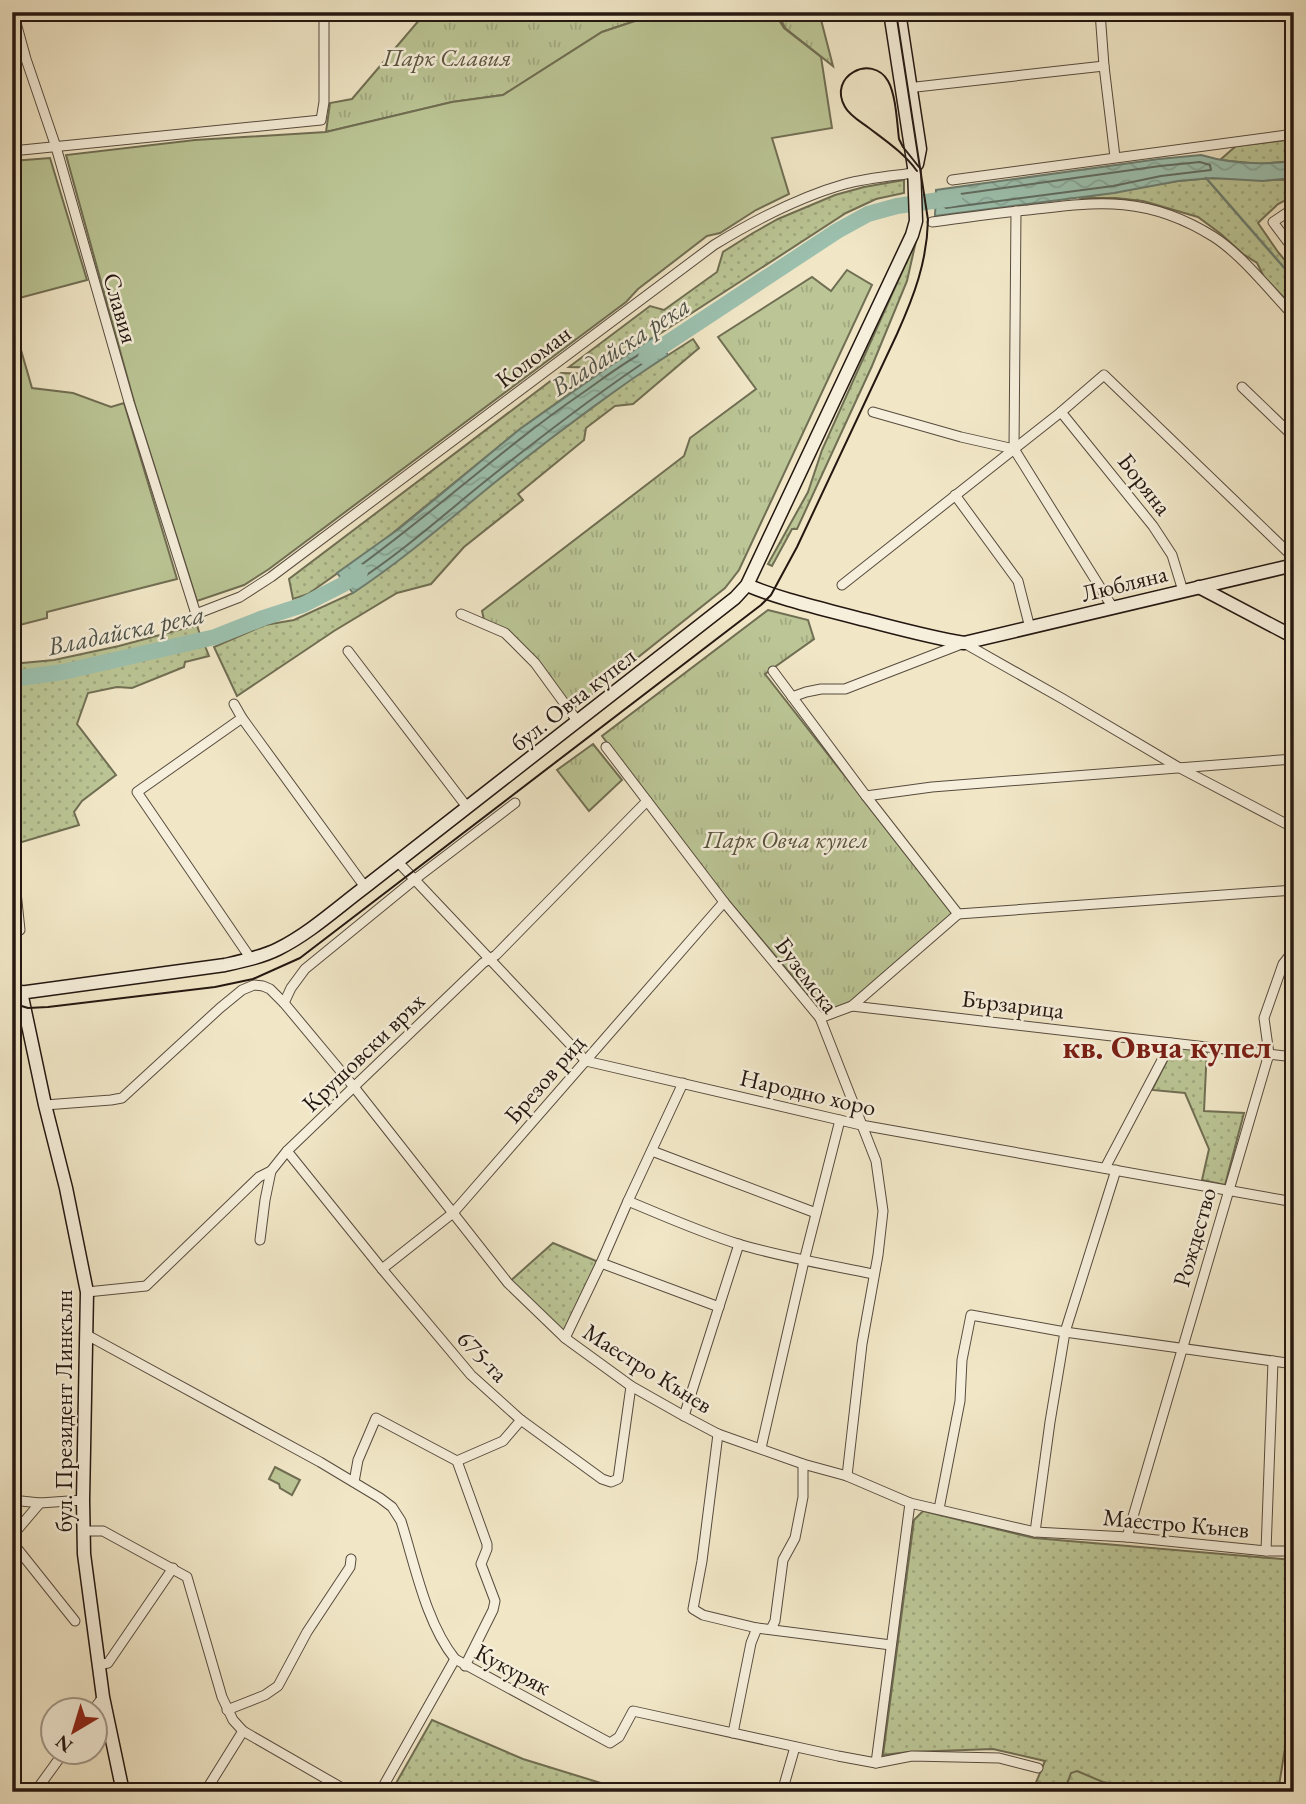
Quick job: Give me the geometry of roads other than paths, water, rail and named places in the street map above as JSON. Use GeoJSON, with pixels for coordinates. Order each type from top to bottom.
{"type":"FeatureCollection","features":[{"type":"Feature","properties":{"kind":"street","name":"Славия"},"geometry":{"type":"LineString","coordinates":[[13,12],[56,148],[125,391],[196,614]]}},
{"type":"Feature","properties":{"kind":"street"},"geometry":{"type":"LineString","coordinates":[[12,152],[321,120],[324,102],[324,12]]}},
{"type":"Feature","properties":{"kind":"street","name":"бул. Овча купел"},"geometry":{"type":"LineString","coordinates":[[890,12],[906,88]]}},
{"type":"Feature","properties":{"kind":"street","name":"бул. Овча купел"},"geometry":{"type":"LineString","coordinates":[[17,993],[225,965],[277,950],[303,934],[578,722],[735,598],[747,585],[878,311],[916,221],[899,12]]}},
{"type":"Feature","properties":{"kind":"street"},"geometry":{"type":"LineString","coordinates":[[1100,12],[1115,158]]}},
{"type":"Feature","properties":{"kind":"street"},"geometry":{"type":"LineString","coordinates":[[906,88],[1104,66]]}},
{"type":"Feature","properties":{"kind":"street"},"geometry":{"type":"LineString","coordinates":[[952,180],[1294,134]]}},
{"type":"Feature","properties":{"kind":"street","name":"Коломан"},"geometry":{"type":"LineString","coordinates":[[196,614],[240,597],[271,577],[714,245],[793,203],[847,183],[914,173]]}},
{"type":"Feature","properties":{"kind":"street"},"geometry":{"type":"LineString","coordinates":[[932,222],[1081,203],[1119,203],[1154,209],[1180,218],[1216,238],[1245,264],[1294,316]]}},
{"type":"Feature","properties":{"kind":"street"},"geometry":{"type":"LineString","coordinates":[[1294,208],[1273,222],[1294,250]]}},
{"type":"Feature","properties":{"kind":"street"},"geometry":{"type":"LineString","coordinates":[[1016,211],[1014,449],[1113,608]]}},
{"type":"Feature","properties":{"kind":"street"},"geometry":{"type":"LineString","coordinates":[[842,585],[1104,375],[1294,558]]}},
{"type":"Feature","properties":{"kind":"street"},"geometry":{"type":"LineString","coordinates":[[1242,387],[1294,437]]}},
{"type":"Feature","properties":{"kind":"street"},"geometry":{"type":"LineString","coordinates":[[873,412],[1014,449]]}},
{"type":"Feature","properties":{"kind":"street","name":"Боряна"},"geometry":{"type":"LineString","coordinates":[[1060,412],[1153,526],[1172,555],[1183,591]]}},
{"type":"Feature","properties":{"kind":"street"},"geometry":{"type":"LineString","coordinates":[[955,495],[1018,581],[1030,628]]}},
{"type":"Feature","properties":{"kind":"street","name":"Любляна"},"geometry":{"type":"LineString","coordinates":[[792,697],[821,689],[845,689],[964,643],[1294,565]]}},
{"type":"Feature","properties":{"kind":"street","name":"Любляна"},"geometry":{"type":"LineString","coordinates":[[747,585],[810,606],[937,639],[964,643]]}},
{"type":"Feature","properties":{"kind":"street"},"geometry":{"type":"LineString","coordinates":[[1204,586],[1294,628]]}},
{"type":"Feature","properties":{"kind":"street"},"geometry":{"type":"LineString","coordinates":[[1204,586],[1294,637]]}},
{"type":"Feature","properties":{"kind":"street"},"geometry":{"type":"LineString","coordinates":[[461,614],[505,633],[535,663],[578,722]]}},
{"type":"Feature","properties":{"kind":"street"},"geometry":{"type":"LineString","coordinates":[[964,643],[1178,767],[1294,828]]}},
{"type":"Feature","properties":{"kind":"street"},"geometry":{"type":"LineString","coordinates":[[348,651],[467,807]]}},
{"type":"Feature","properties":{"kind":"street"},"geometry":{"type":"LineString","coordinates":[[773,671],[958,914]]}},
{"type":"Feature","properties":{"kind":"street"},"geometry":{"type":"LineString","coordinates":[[234,704],[365,887]]}},
{"type":"Feature","properties":{"kind":"street"},"geometry":{"type":"LineString","coordinates":[[242,718],[137,792],[251,959]]}},
{"type":"Feature","properties":{"kind":"street","name":"Буземска"},"geometry":{"type":"LineString","coordinates":[[606,747],[724,902],[820,1018],[876,1161],[883,1211],[862,1344],[847,1476]]}},
{"type":"Feature","properties":{"kind":"street"},"geometry":{"type":"LineString","coordinates":[[866,796],[932,787],[1294,759]]}},
{"type":"Feature","properties":{"kind":"street","name":"Крушовски връх"},"geometry":{"type":"LineString","coordinates":[[87,1292],[146,1286],[259,1177],[271,1171],[287,1151],[484,963],[496,955],[648,802]]}},
{"type":"Feature","properties":{"kind":"street"},"geometry":{"type":"LineString","coordinates":[[284,1003],[305,969],[414,880],[515,803]]}},
{"type":"Feature","properties":{"kind":"street"},"geometry":{"type":"LineString","coordinates":[[397,862],[586,1061]]}},
{"type":"Feature","properties":{"kind":"street"},"geometry":{"type":"LineString","coordinates":[[12,871],[20,930]]}},
{"type":"Feature","properties":{"kind":"street"},"geometry":{"type":"LineString","coordinates":[[820,1018],[852,1006],[958,914],[1294,890]]}},
{"type":"Feature","properties":{"kind":"street","name":"Брезов рид"},"geometry":{"type":"LineString","coordinates":[[382,1269],[453,1213],[724,902]]}},
{"type":"Feature","properties":{"kind":"street","name":"Рождество"},"geometry":{"type":"LineString","coordinates":[[1127,1537],[1269,1054],[1264,1018],[1283,964],[1294,950]]}},
{"type":"Feature","properties":{"kind":"street","name":"Маестро Кънев"},"geometry":{"type":"LineString","coordinates":[[45,1105],[122,1098],[242,990],[254,985],[263,986],[284,1003],[354,1087],[508,1283],[565,1338],[631,1386],[684,1416],[718,1434],[803,1464],[847,1476],[911,1503],[1035,1532],[1294,1551]]}},
{"type":"Feature","properties":{"kind":"street","name":"бул. Президент Линкълн"},"geometry":{"type":"LineString","coordinates":[[17,993],[29,1029],[87,1292],[84,1531],[86,1578],[103,1696]]}},
{"type":"Feature","properties":{"kind":"street","name":"Бързарица"},"geometry":{"type":"LineString","coordinates":[[852,1006],[1294,1057]]}},
{"type":"Feature","properties":{"kind":"street"},"geometry":{"type":"LineString","coordinates":[[12,1012],[29,1029]]}},
{"type":"Feature","properties":{"kind":"street"},"geometry":{"type":"LineString","coordinates":[[1105,1168],[1171,1042]]}},
{"type":"Feature","properties":{"kind":"street","name":"Народно хоро"},"geometry":{"type":"LineString","coordinates":[[586,1061],[840,1121],[1294,1202]]}},
{"type":"Feature","properties":{"kind":"street"},"geometry":{"type":"LineString","coordinates":[[565,1338],[683,1083]]}},
{"type":"Feature","properties":{"kind":"street"},"geometry":{"type":"LineString","coordinates":[[761,1448],[804,1261],[840,1121]]}},
{"type":"Feature","properties":{"kind":"street","name":"675-та"},"geometry":{"type":"LineString","coordinates":[[287,1151],[471,1375],[521,1420],[602,1479],[611,1482],[618,1479],[631,1386]]}},
{"type":"Feature","properties":{"kind":"street"},"geometry":{"type":"LineString","coordinates":[[652,1152],[816,1213]]}},
{"type":"Feature","properties":{"kind":"street"},"geometry":{"type":"LineString","coordinates":[[1035,1532],[1065,1332],[1116,1170]]}},
{"type":"Feature","properties":{"kind":"street"},"geometry":{"type":"LineString","coordinates":[[260,1240],[271,1171]]}},
{"type":"Feature","properties":{"kind":"street"},"geometry":{"type":"LineString","coordinates":[[628,1201],[739,1244],[804,1261],[874,1274]]}},
{"type":"Feature","properties":{"kind":"street"},"geometry":{"type":"LineString","coordinates":[[684,1416],[739,1244]]}},
{"type":"Feature","properties":{"kind":"street"},"geometry":{"type":"LineString","coordinates":[[601,1263],[719,1307]]}},
{"type":"Feature","properties":{"kind":"street"},"geometry":{"type":"LineString","coordinates":[[939,1509],[960,1401],[962,1360],[971,1315],[1065,1332],[1294,1364]]}},
{"type":"Feature","properties":{"kind":"street","name":"Кукуряк"},"geometry":{"type":"LineString","coordinates":[[87,1335],[354,1482],[392,1507],[401,1521],[431,1618],[443,1645],[455,1659],[610,1742],[619,1737],[633,1711],[876,1763],[912,1756],[999,1758],[1038,1768]]}},
{"type":"Feature","properties":{"kind":"street"},"geometry":{"type":"LineString","coordinates":[[1266,1551],[1273,1361]]}},
{"type":"Feature","properties":{"kind":"street"},"geometry":{"type":"LineString","coordinates":[[354,1482],[358,1460],[376,1418],[457,1461],[487,1544],[481,1564],[495,1601],[465,1666]]}},
{"type":"Feature","properties":{"kind":"street"},"geometry":{"type":"LineString","coordinates":[[457,1461],[503,1441],[521,1420]]}},
{"type":"Feature","properties":{"kind":"street"},"geometry":{"type":"LineString","coordinates":[[718,1434],[702,1561],[693,1609],[703,1615],[757,1628],[891,1645]]}},
{"type":"Feature","properties":{"kind":"street"},"geometry":{"type":"LineString","coordinates":[[771,1629],[775,1621],[782,1560],[795,1538],[803,1497],[803,1464]]}},
{"type":"Feature","properties":{"kind":"street"},"geometry":{"type":"LineString","coordinates":[[12,1500],[40,1503],[83,1500]]}},
{"type":"Feature","properties":{"kind":"street"},"geometry":{"type":"LineString","coordinates":[[12,1536],[40,1503]]}},
{"type":"Feature","properties":{"kind":"street"},"geometry":{"type":"LineString","coordinates":[[876,1763],[911,1503]]}},
{"type":"Feature","properties":{"kind":"street"},"geometry":{"type":"LineString","coordinates":[[84,1531],[103,1531],[184,1575],[227,1710],[233,1720],[243,1731],[349,1792]]}},
{"type":"Feature","properties":{"kind":"street"},"geometry":{"type":"LineString","coordinates":[[12,1542],[75,1621]]}},
{"type":"Feature","properties":{"kind":"street"},"geometry":{"type":"LineString","coordinates":[[227,1710],[265,1695],[278,1686],[307,1632],[350,1567],[351,1559]]}},
{"type":"Feature","properties":{"kind":"street"},"geometry":{"type":"LineString","coordinates":[[98,1665],[108,1663],[173,1568]]}},
{"type":"Feature","properties":{"kind":"street"},"geometry":{"type":"LineString","coordinates":[[733,1734],[751,1643],[757,1628]]}},
{"type":"Feature","properties":{"kind":"street"},"geometry":{"type":"LineString","coordinates":[[380,1792],[455,1659]]}},
{"type":"Feature","properties":{"kind":"street","name":"бул. Президент Линкълн"},"geometry":{"type":"LineString","coordinates":[[108,1721],[123,1792]]}},
{"type":"Feature","properties":{"kind":"street"},"geometry":{"type":"LineString","coordinates":[[205,1792],[243,1731]]}},
{"type":"Feature","properties":{"kind":"street"},"geometry":{"type":"LineString","coordinates":[[782,1792],[795,1747]]}},
{"type":"Feature","properties":{"kind":"street"},"geometry":{"type":"LineString","coordinates":[[35,1792],[54,1766]]}},
{"type":"Feature","properties":{"kind":"water"},"geometry":{"type":"Polygon","coordinates":[[[1201,155],[1247,163],[1294,161],[1294,178],[1263,181],[1212,178],[1178,181],[1114,193],[935,216],[936,190],[1201,155]]]}},
{"type":"Feature","properties":{"kind":"water"},"geometry":{"type":"Polygon","coordinates":[[[655,336],[668,355],[554,436],[388,569],[353,593],[337,573],[400,528],[520,429],[655,336]]]}},
{"type":"Feature","properties":{"kind":"waterway"},"geometry":{"type":"LineString","coordinates":[[1206,178],[1294,279]]}},
{"type":"Feature","properties":{"kind":"waterway","name":"Владайска река"},"geometry":{"type":"LineString","coordinates":[[646,357],[837,231],[868,214],[897,206],[954,198]]}},
{"type":"Feature","properties":{"kind":"waterway","name":"Владайска река"},"geometry":{"type":"LineString","coordinates":[[12,679],[63,672],[215,637],[303,605],[342,585],[360,572]]}},
{"type":"Feature","properties":{"kind":"tram line"},"geometry":{"type":"LineString","coordinates":[[12,1003],[28,1008],[48,1007],[215,987],[253,979],[300,958],[771,595],[797,547],[897,334],[922,265],[928,220],[896,12]]}},
{"type":"Feature","properties":{"kind":"tram line"},"geometry":{"type":"LineString","coordinates":[[917,171],[901,153],[845,107],[841,96],[846,78],[854,72],[872,69],[881,73],[888,81],[894,101],[899,139],[919,167]]}},
{"type":"Feature","properties":{"kind":"district","name":"кв. Овча купел"},"geometry":{"type":"Point","coordinates":[1167,1047]}},
{"type":"Feature","properties":{"kind":"park label","name":"Парк Славия"},"geometry":{"type":"Point","coordinates":[447,57]}},
{"type":"Feature","properties":{"kind":"park label","name":"Парк Овча купел"},"geometry":{"type":"Point","coordinates":[786,839]}}]}
